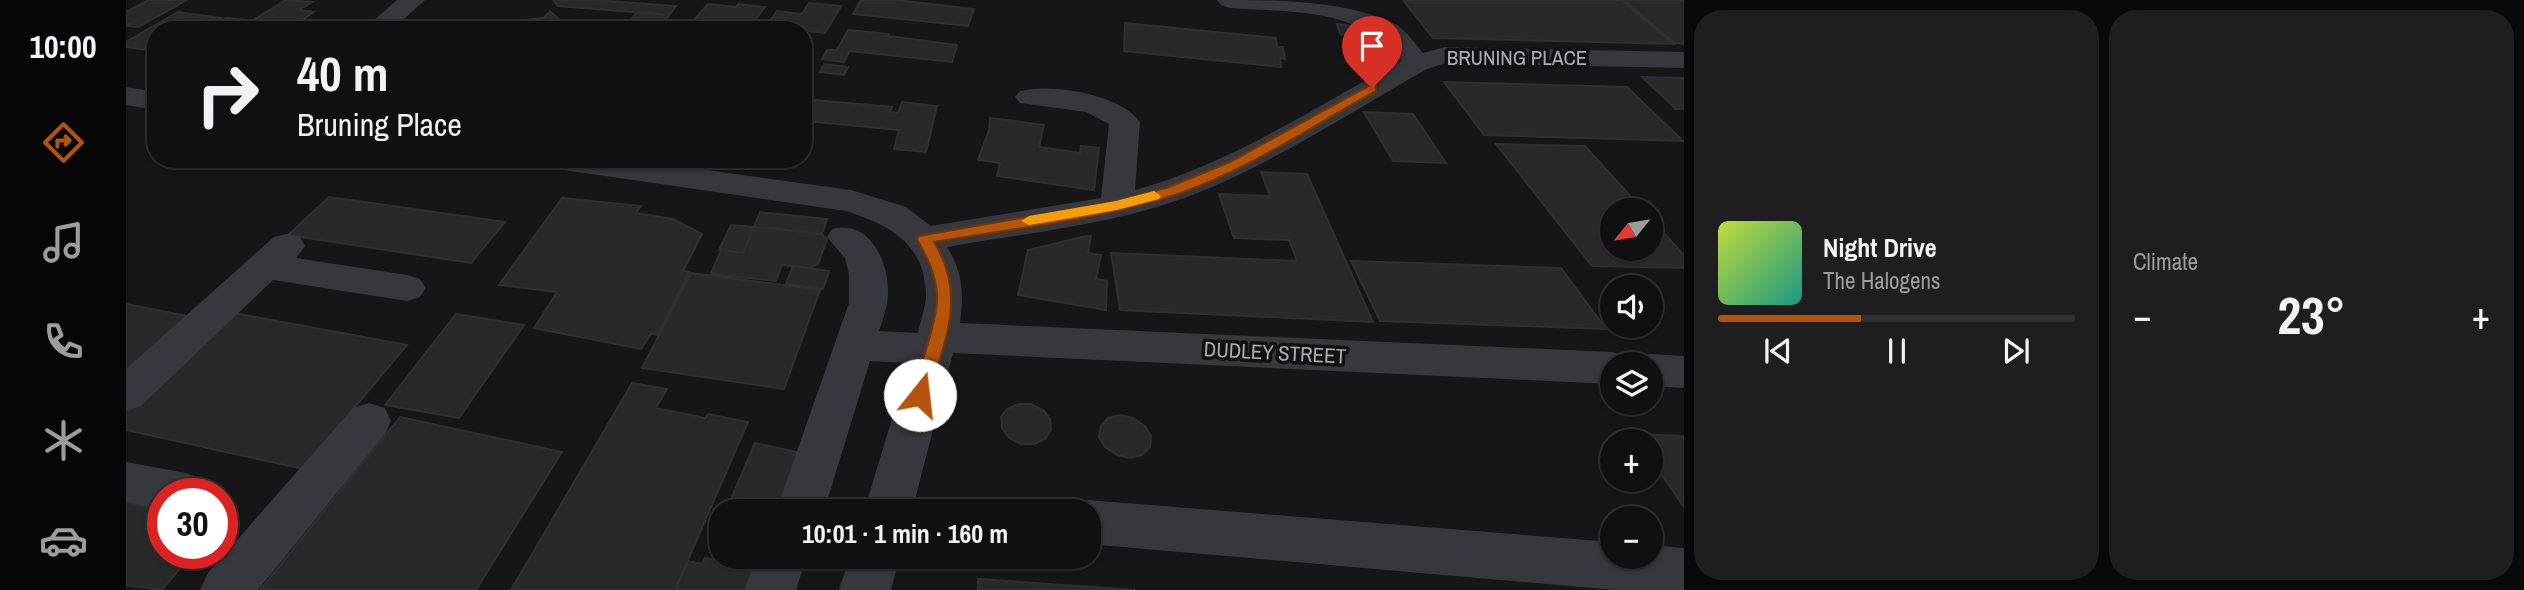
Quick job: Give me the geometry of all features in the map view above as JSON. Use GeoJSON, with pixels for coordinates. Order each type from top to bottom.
{"type":"FeatureCollection","features":[{"type":"Feature","properties":{"kind":"street"},"geometry":{"type":"LineString","coordinates":[[387,21],[412,0]]}},
{"type":"Feature","properties":{"kind":"street"},"geometry":{"type":"LineString","coordinates":[[1230,0],[1332,11],[1365,20],[1388,31],[1418,63]]}},
{"type":"Feature","properties":{"kind":"street","name":"BRUNING PLACE"},"geometry":{"type":"LineString","coordinates":[[924,239],[1117,206],[1174,190],[1235,164],[1418,63],[1445,55],[1684,60]]}},
{"type":"Feature","properties":{"kind":"street"},"geometry":{"type":"LineString","coordinates":[[126,96],[147,100]]}},
{"type":"Feature","properties":{"kind":"street"},"geometry":{"type":"LineString","coordinates":[[1030,97],[1105,107],[1117,113],[1125,122],[1117,206]]}},
{"type":"Feature","properties":{"kind":"street"},"geometry":{"type":"LineString","coordinates":[[620,168],[851,201],[894,215],[924,239],[938,262],[945,296],[936,343],[891,499]]}},
{"type":"Feature","properties":{"kind":"street"},"geometry":{"type":"LineString","coordinates":[[804,499],[868,303],[869,278],[864,258],[857,245],[845,237]]}},
{"type":"Feature","properties":{"kind":"street"},"geometry":{"type":"LineString","coordinates":[[126,394],[276,256],[407,288]]}},
{"type":"Feature","properties":{"kind":"street","name":"DUDLEY STREET"},"geometry":{"type":"LineString","coordinates":[[855,345],[936,343],[1600,368]]}},
{"type":"Feature","properties":{"kind":"street"},"geometry":{"type":"LineString","coordinates":[[1663,371],[1684,372]]}},
{"type":"Feature","properties":{"kind":"street"},"geometry":{"type":"LineString","coordinates":[[226,590],[369,421]]}},
{"type":"Feature","properties":{"kind":"street"},"geometry":{"type":"LineString","coordinates":[[126,482],[147,486]]}},
{"type":"Feature","properties":{"kind":"street"},"geometry":{"type":"LineString","coordinates":[[1101,523],[1684,572]]}},
{"type":"Feature","properties":{"kind":"street"},"geometry":{"type":"LineString","coordinates":[[865,590],[871,569]]}},
{"type":"Feature","properties":{"kind":"building"},"geometry":{"type":"Polygon","coordinates":[[[148,0],[187,0],[138,27],[126,26],[129,24],[126,24],[126,12],[148,0]]]}},
{"type":"Feature","properties":{"kind":"building"},"geometry":{"type":"Polygon","coordinates":[[[286,0],[312,2],[299,10],[314,12],[300,21],[252,21],[286,0]]]}},
{"type":"Feature","properties":{"kind":"building"},"geometry":{"type":"Polygon","coordinates":[[[553,0],[676,6],[669,15],[558,6],[553,0]]]}},
{"type":"Feature","properties":{"kind":"building"},"geometry":{"type":"Polygon","coordinates":[[[861,0],[897,0],[974,9],[968,26],[853,14],[861,0]]]}},
{"type":"Feature","properties":{"kind":"building"},"geometry":{"type":"Polygon","coordinates":[[[1403,0],[1621,0],[1673,44],[1433,38],[1403,0]]]}},
{"type":"Feature","properties":{"kind":"building"},"geometry":{"type":"Polygon","coordinates":[[[1623,0],[1684,0],[1684,44],[1675,43],[1623,0]]]}},
{"type":"Feature","properties":{"kind":"building"},"geometry":{"type":"Polygon","coordinates":[[[809,3],[841,6],[825,33],[812,32],[812,21],[770,21],[777,11],[802,14],[809,3]]]}},
{"type":"Feature","properties":{"kind":"building"},"geometry":{"type":"Polygon","coordinates":[[[708,4],[765,7],[754,21],[693,21],[708,4]]]}},
{"type":"Feature","properties":{"kind":"building"},"geometry":{"type":"Polygon","coordinates":[[[550,11],[560,21],[524,21],[525,20],[544,18],[550,11]]]}},
{"type":"Feature","properties":{"kind":"building"},"geometry":{"type":"Polygon","coordinates":[[[178,12],[221,18],[216,21],[162,21],[178,12]]]}},
{"type":"Feature","properties":{"kind":"building"},"geometry":{"type":"Polygon","coordinates":[[[637,12],[669,15],[665,21],[630,21],[637,12]]]}},
{"type":"Feature","properties":{"kind":"building"},"geometry":{"type":"Polygon","coordinates":[[[226,18],[248,20],[246,21],[221,21],[226,18]]]}},
{"type":"Feature","properties":{"kind":"building"},"geometry":{"type":"Polygon","coordinates":[[[1125,23],[1276,38],[1277,47],[1283,47],[1285,59],[1280,58],[1281,67],[1124,51],[1125,23]]]}},
{"type":"Feature","properties":{"kind":"building"},"geometry":{"type":"Polygon","coordinates":[[[1337,24],[1354,26],[1357,36],[1340,34],[1337,24]]]}},
{"type":"Feature","properties":{"kind":"building"},"geometry":{"type":"Polygon","coordinates":[[[147,30],[147,50],[126,47],[126,42],[147,30]]]}},
{"type":"Feature","properties":{"kind":"building"},"geometry":{"type":"Polygon","coordinates":[[[848,30],[957,45],[952,62],[849,51],[844,62],[822,59],[827,50],[837,50],[848,30]]]}},
{"type":"Feature","properties":{"kind":"building"},"geometry":{"type":"Polygon","coordinates":[[[824,64],[848,67],[844,75],[820,72],[824,64]]]}},
{"type":"Feature","properties":{"kind":"building"},"geometry":{"type":"Polygon","coordinates":[[[1642,77],[1684,78],[1684,109],[1676,109],[1642,77]]]}},
{"type":"Feature","properties":{"kind":"building"},"geometry":{"type":"Polygon","coordinates":[[[1444,82],[1627,87],[1683,141],[1484,135],[1444,82]]]}},
{"type":"Feature","properties":{"kind":"building"},"geometry":{"type":"Polygon","coordinates":[[[814,100],[892,107],[890,112],[898,113],[902,102],[937,106],[926,152],[894,149],[899,130],[812,122],[814,100]]]}},
{"type":"Feature","properties":{"kind":"building"},"geometry":{"type":"Polygon","coordinates":[[[1364,112],[1413,114],[1446,163],[1393,161],[1364,112]]]}},
{"type":"Feature","properties":{"kind":"building"},"geometry":{"type":"Polygon","coordinates":[[[990,118],[1044,125],[1039,147],[1080,153],[1081,146],[1099,148],[1094,190],[997,176],[1000,163],[978,160],[989,130],[990,118]]]}},
{"type":"Feature","properties":{"kind":"building"},"geometry":{"type":"Polygon","coordinates":[[[1496,144],[1585,146],[1632,198],[1600,198],[1600,261],[1663,261],[1663,232],[1684,255],[1684,268],[1592,266],[1496,144]]]}},
{"type":"Feature","properties":{"kind":"building"},"geometry":{"type":"Polygon","coordinates":[[[1261,172],[1307,174],[1373,322],[1120,310],[1111,253],[1297,261],[1289,240],[1234,238],[1219,194],[1270,196],[1261,172]]]}},
{"type":"Feature","properties":{"kind":"building"},"geometry":{"type":"Polygon","coordinates":[[[329,197],[505,222],[471,263],[288,235],[329,197]]]}},
{"type":"Feature","properties":{"kind":"building"},"geometry":{"type":"Polygon","coordinates":[[[562,198],[641,206],[636,213],[673,219],[702,234],[683,271],[689,272],[658,335],[651,334],[641,349],[534,328],[557,292],[499,285],[562,198]]]}},
{"type":"Feature","properties":{"kind":"building"},"geometry":{"type":"Polygon","coordinates":[[[760,212],[827,219],[822,234],[754,227],[760,212]]]}},
{"type":"Feature","properties":{"kind":"building"},"geometry":{"type":"Polygon","coordinates":[[[731,225],[754,227],[743,253],[719,250],[731,225]]]}},
{"type":"Feature","properties":{"kind":"building"},"geometry":{"type":"Polygon","coordinates":[[[754,227],[822,234],[827,239],[818,264],[809,268],[782,265],[776,281],[711,274],[721,250],[743,253],[754,227]]]}},
{"type":"Feature","properties":{"kind":"building"},"geometry":{"type":"Polygon","coordinates":[[[1091,236],[1088,253],[1101,255],[1096,279],[1107,281],[1106,310],[1018,295],[1028,250],[1091,236]]]}},
{"type":"Feature","properties":{"kind":"building"},"geometry":{"type":"Polygon","coordinates":[[[1351,261],[1561,268],[1600,321],[1600,329],[1380,321],[1351,261]]]}},
{"type":"Feature","properties":{"kind":"building"},"geometry":{"type":"Polygon","coordinates":[[[793,266],[829,271],[823,289],[786,284],[793,266]]]}},
{"type":"Feature","properties":{"kind":"building"},"geometry":{"type":"Polygon","coordinates":[[[691,273],[820,290],[784,389],[642,368],[691,273]]]}},
{"type":"Feature","properties":{"kind":"building"},"geometry":{"type":"Polygon","coordinates":[[[126,304],[193,317],[126,377],[126,304]]]}},
{"type":"Feature","properties":{"kind":"building"},"geometry":{"type":"Polygon","coordinates":[[[234,313],[407,345],[303,469],[126,430],[126,413],[234,313]]]}},
{"type":"Feature","properties":{"kind":"building"},"geometry":{"type":"Polygon","coordinates":[[[456,314],[524,325],[459,418],[385,405],[456,314]]]}},
{"type":"Feature","properties":{"kind":"building"},"geometry":{"type":"Polygon","coordinates":[[[632,383],[667,389],[656,408],[705,418],[708,414],[748,422],[715,499],[709,499],[709,512],[675,590],[511,590],[632,383]]]}},
{"type":"Feature","properties":{"kind":"building"},"geometry":{"type":"Polygon","coordinates":[[[1018,404],[1031,404],[1043,410],[1050,419],[1051,430],[1045,439],[1034,444],[1021,444],[1009,438],[1002,428],[1001,417],[1007,409],[1018,404]]]}},
{"type":"Feature","properties":{"kind":"building"},"geometry":{"type":"Polygon","coordinates":[[[1120,415],[1133,418],[1145,426],[1151,436],[1150,447],[1142,455],[1130,458],[1117,455],[1105,447],[1099,437],[1101,426],[1108,418],[1120,415]]]}},
{"type":"Feature","properties":{"kind":"building"},"geometry":{"type":"Polygon","coordinates":[[[400,417],[562,452],[476,590],[260,590],[400,417]]]}},
{"type":"Feature","properties":{"kind":"building"},"geometry":{"type":"Polygon","coordinates":[[[1663,435],[1684,436],[1684,507],[1663,477],[1663,435]]]}},
{"type":"Feature","properties":{"kind":"building"},"geometry":{"type":"Polygon","coordinates":[[[755,443],[806,454],[789,499],[731,499],[755,443]]]}},
{"type":"Feature","properties":{"kind":"building"},"geometry":{"type":"Polygon","coordinates":[[[126,503],[147,507],[147,569],[180,569],[162,590],[126,585],[126,503]]]}},
{"type":"Feature","properties":{"kind":"building"},"geometry":{"type":"Polygon","coordinates":[[[705,558],[709,559],[709,569],[761,569],[754,590],[675,590],[688,561],[702,564],[705,558]]]}},
{"type":"Feature","properties":{"kind":"building"},"geometry":{"type":"Polygon","coordinates":[[[978,579],[1135,590],[978,590],[978,579]]]}},
{"type":"Feature","properties":{"kind":"slow traffic"},"geometry":{"type":"LineString","coordinates":[[1029,221],[1117,206],[1154,196]]}},
{"type":"Feature","properties":{"kind":"route"},"geometry":{"type":"LineString","coordinates":[[920,395],[937,337],[945,296],[938,262],[924,239],[1117,206],[1174,190],[1235,164],[1372,88]]}}]}
